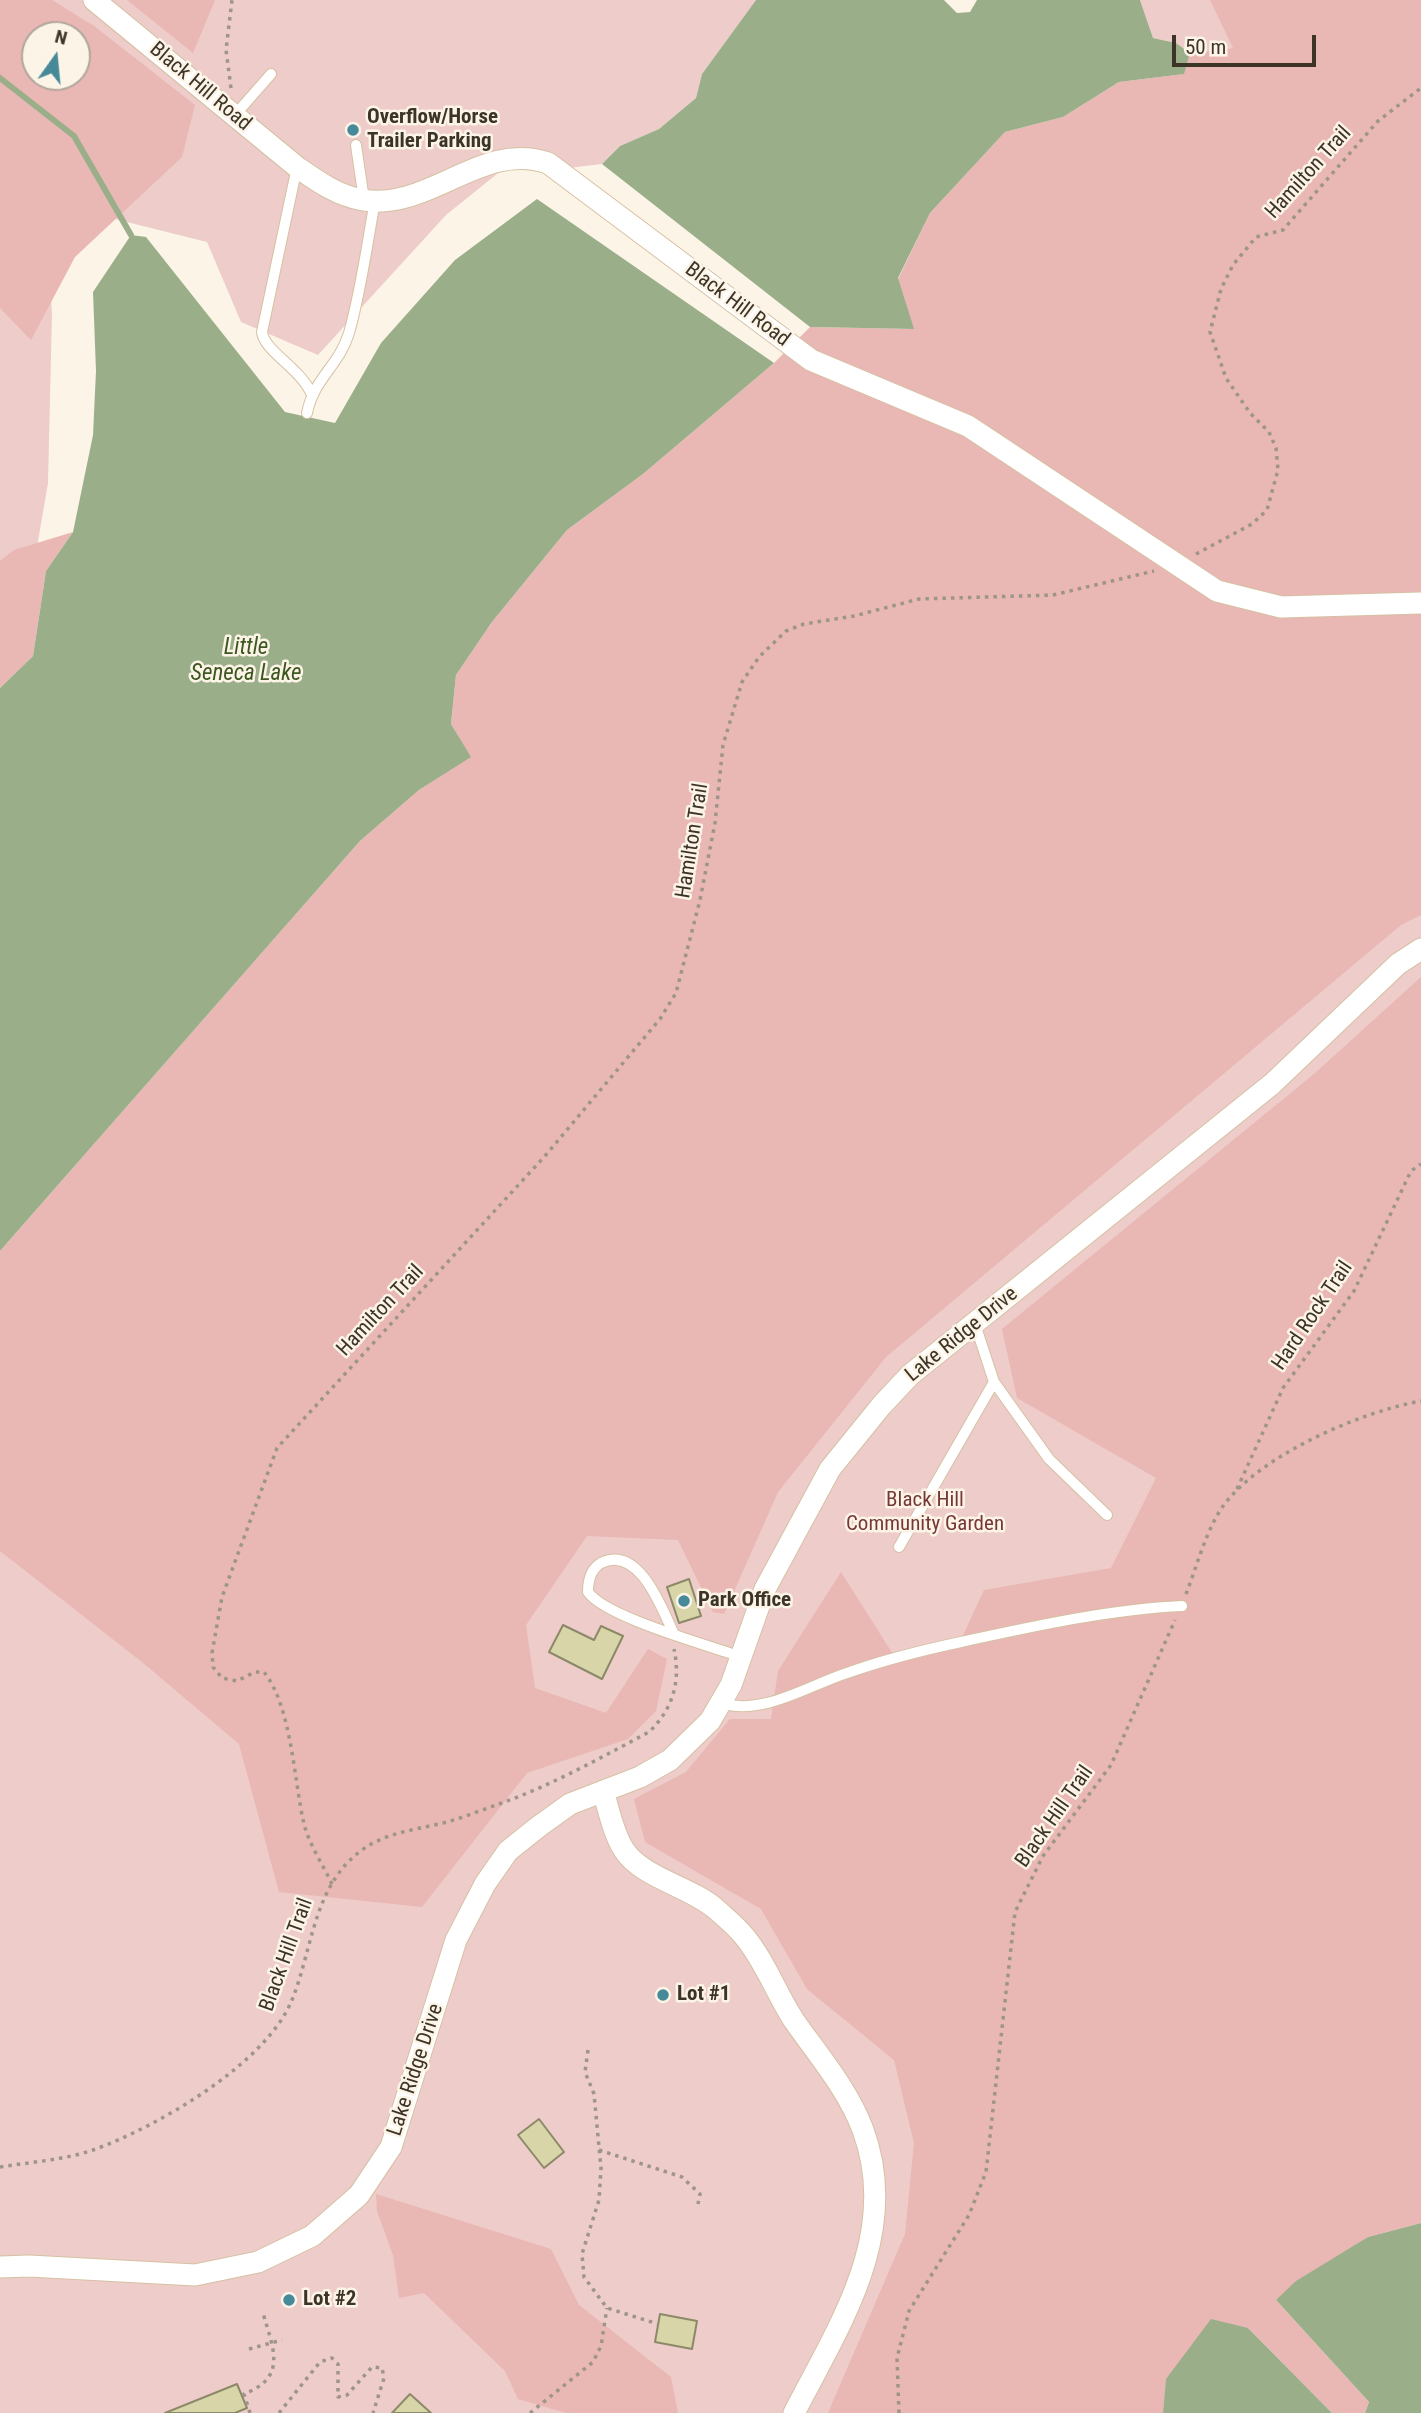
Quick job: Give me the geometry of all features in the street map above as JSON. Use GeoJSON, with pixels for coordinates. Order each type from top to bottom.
{"type":"FeatureCollection","features":[{"type":"Feature","properties":{"kind":"street","name":"Black Hill Road"},"geometry":{"type":"LineString","coordinates":[[94,0],[297,167],[333,190],[370,201],[416,194],[496,160],[521,157],[548,163],[811,360],[968,426],[1217,591],[1281,607],[1421,603]]}},
{"type":"Feature","properties":{"kind":"street","name":"Lake Ridge Drive"},"geometry":{"type":"LineString","coordinates":[[0,2267],[29,2266],[195,2275],[258,2262],[312,2236],[359,2195],[391,2147],[456,1940],[485,1884],[508,1850],[538,1827],[570,1804],[640,1777],[670,1760],[710,1721],[741,1657],[765,1589],[830,1469],[881,1406],[910,1376],[1272,1084],[1398,964],[1421,949]]}},
{"type":"Feature","properties":{"kind":"street"},"geometry":{"type":"LineString","coordinates":[[603,1791],[625,1852],[638,1865],[707,1901],[744,1936],[789,2012],[843,2090],[862,2128],[875,2170],[875,2210],[868,2252],[851,2302],[794,2413]]}},
{"type":"Feature","properties":{"kind":"lane"},"geometry":{"type":"LineString","coordinates":[[232,113],[271,74]]}},
{"type":"Feature","properties":{"kind":"lane"},"geometry":{"type":"LineString","coordinates":[[307,413],[311,393],[337,361],[349,334],[370,201],[356,145]]}},
{"type":"Feature","properties":{"kind":"lane"},"geometry":{"type":"LineString","coordinates":[[297,167],[262,332],[265,346],[293,367],[304,379],[311,393]]}},
{"type":"Feature","properties":{"kind":"lane"},"geometry":{"type":"LineString","coordinates":[[975,1324],[994,1382],[1049,1459],[1107,1514]]}},
{"type":"Feature","properties":{"kind":"lane"},"geometry":{"type":"LineString","coordinates":[[899,1547],[994,1382]]}},
{"type":"Feature","properties":{"kind":"lane"},"geometry":{"type":"LineString","coordinates":[[673,1632],[647,1579],[636,1569],[613,1562],[602,1563],[593,1572],[588,1591],[594,1600],[673,1632],[741,1657]]}},
{"type":"Feature","properties":{"kind":"lane"},"geometry":{"type":"LineString","coordinates":[[720,1703],[748,1707],[763,1704],[848,1672],[960,1642],[1097,1617],[1182,1606]]}},
{"type":"Feature","properties":{"kind":"path"},"geometry":{"type":"LineString","coordinates":[[232,0],[226,50],[231,79],[232,113]]}},
{"type":"Feature","properties":{"kind":"path","name":"Hamilton Trail"},"geometry":{"type":"LineString","coordinates":[[332,1884],[304,1826],[299,1782],[283,1710],[269,1679],[264,1672],[255,1672],[237,1681],[222,1678],[213,1667],[212,1653],[222,1597],[277,1448],[545,1156],[660,1019],[676,993],[700,900],[715,823],[723,745],[742,682],[759,657],[786,631],[804,624],[854,616],[919,599],[1054,595],[1177,565],[1252,524],[1267,510],[1275,492],[1278,470],[1276,448],[1269,432],[1250,414],[1226,378],[1210,332],[1214,307],[1233,264],[1256,237],[1283,230],[1378,121],[1421,88]]}},
{"type":"Feature","properties":{"kind":"path","name":"Hard Rock Trail"},"geometry":{"type":"LineString","coordinates":[[1236,1491],[1283,1388],[1354,1291],[1411,1171],[1421,1164]]}},
{"type":"Feature","properties":{"kind":"path","name":"Black Hill Trail"},"geometry":{"type":"LineString","coordinates":[[899,2413],[897,2358],[901,2335],[920,2291],[969,2215],[986,2172],[1016,1912],[1043,1856],[1111,1765],[1182,1606],[1219,1513],[1236,1491],[1285,1454],[1310,1440],[1383,1409],[1421,1401]]}},
{"type":"Feature","properties":{"kind":"path","name":"Black Hill Trail"},"geometry":{"type":"LineString","coordinates":[[0,2167],[61,2158],[92,2150],[129,2134],[216,2083],[257,2053],[291,2003],[315,1920],[332,1884],[356,1854],[376,1841],[506,1801],[649,1732],[659,1722],[672,1700],[678,1674],[673,1647],[681,1650]]}},
{"type":"Feature","properties":{"kind":"path"},"geometry":{"type":"LineString","coordinates":[[588,2050],[585,2071],[594,2094],[599,2150],[598,2200],[582,2254],[584,2277],[607,2308],[658,2324]]}},
{"type":"Feature","properties":{"kind":"path"},"geometry":{"type":"LineString","coordinates":[[599,2150],[682,2177],[700,2194],[698,2204]]}},
{"type":"Feature","properties":{"kind":"path"},"geometry":{"type":"LineString","coordinates":[[530,2413],[593,2362],[601,2346],[607,2308]]}},
{"type":"Feature","properties":{"kind":"path"},"geometry":{"type":"LineString","coordinates":[[250,2413],[244,2394],[262,2387],[274,2367],[272,2343],[263,2313]]}},
{"type":"Feature","properties":{"kind":"path"},"geometry":{"type":"LineString","coordinates":[[249,2349],[282,2340]]}},
{"type":"Feature","properties":{"kind":"path"},"geometry":{"type":"LineString","coordinates":[[279,2413],[320,2362],[331,2358],[338,2364],[338,2397],[347,2395],[372,2367],[382,2368],[384,2378],[373,2413]]}},
{"type":"Feature","properties":{"kind":"green space"},"geometry":{"type":"Polygon","coordinates":[[[0,0],[756,0],[702,74],[696,98],[659,129],[620,146],[602,164],[560,169],[518,157],[446,215],[318,355],[241,322],[207,242],[43,201],[52,313],[48,483],[24,623],[0,647],[0,0]]]}},
{"type":"Feature","properties":{"kind":"green space","name":"Black Hill Community Garden"},"geometry":{"type":"Polygon","coordinates":[[[1140,0],[1421,0],[1421,2156],[1349,2182],[1171,2413],[0,2413],[0,1292],[1262,95],[1218,16],[1234,48],[1190,53],[1176,43],[1153,38],[1140,0]]]}},
{"type":"Feature","properties":{"kind":"shaded area"},"geometry":{"type":"Polygon","coordinates":[[[0,0],[52,0],[86,21],[21,21],[21,91],[91,91],[91,24],[195,105],[182,157],[75,257],[31,340],[0,308],[0,0]]]}},
{"type":"Feature","properties":{"kind":"shaded area"},"geometry":{"type":"Polygon","coordinates":[[[127,0],[215,0],[193,53],[127,0]]]}},
{"type":"Feature","properties":{"kind":"shaded area"},"geometry":{"type":"Polygon","coordinates":[[[1210,0],[1421,0],[1421,915],[1401,925],[886,1357],[778,1492],[724,1614],[713,1612],[678,1540],[587,1536],[526,1625],[535,1688],[606,1713],[648,1649],[667,1659],[656,1711],[628,1739],[527,1773],[422,1907],[279,1892],[239,1744],[142,1662],[0,1551],[0,1251],[360,841],[419,790],[470,757],[451,724],[456,675],[492,622],[567,530],[643,474],[774,363],[810,327],[913,329],[898,279],[930,213],[1005,132],[1063,117],[1119,82],[1183,74],[1190,53],[1233,48],[1210,0]]]}},
{"type":"Feature","properties":{"kind":"shaded area"},"geometry":{"type":"Polygon","coordinates":[[[73,532],[46,571],[33,656],[0,688],[0,561],[14,550],[73,532]]]}},
{"type":"Feature","properties":{"kind":"shaded area"},"geometry":{"type":"Polygon","coordinates":[[[1421,977],[1421,2223],[1368,2237],[1276,2300],[1369,2402],[1365,2413],[1332,2413],[1248,2328],[1166,2379],[1163,2413],[828,2413],[905,2234],[914,2143],[894,2060],[807,1989],[761,1909],[645,1842],[634,1799],[686,1772],[730,1719],[771,1719],[778,1671],[841,1572],[896,1659],[960,1642],[984,1590],[1111,1568],[1156,1478],[1017,1398],[1002,1329],[1314,1074],[1421,977]]]}},
{"type":"Feature","properties":{"kind":"shaded area"},"geometry":{"type":"Polygon","coordinates":[[[376,2194],[551,2249],[579,2305],[671,2377],[678,2413],[566,2413],[518,2399],[505,2371],[424,2293],[399,2298],[393,2255],[377,2211],[376,2194]]]}},
{"type":"Feature","properties":{"kind":"water"},"geometry":{"type":"Polygon","coordinates":[[[756,0],[944,0],[957,13],[970,12],[977,0],[1140,0],[1153,38],[1176,43],[1190,53],[1184,74],[1119,82],[1063,117],[1005,132],[930,213],[898,278],[914,329],[810,327],[602,164],[620,146],[659,129],[696,98],[702,74],[756,0]]]}},
{"type":"Feature","properties":{"kind":"water","name":"Little Seneca Lake"},"geometry":{"type":"Polygon","coordinates":[[[537,199],[774,363],[643,474],[567,530],[492,622],[456,675],[451,724],[471,757],[419,790],[360,841],[0,1251],[0,688],[33,656],[46,571],[73,532],[93,435],[96,371],[93,292],[131,235],[146,237],[285,412],[335,423],[381,343],[455,260],[537,199]]]}},
{"type":"Feature","properties":{"kind":"water"},"geometry":{"type":"Polygon","coordinates":[[[1421,2223],[1421,2413],[1365,2413],[1369,2402],[1276,2300],[1296,2281],[1368,2237],[1421,2223]]]}},
{"type":"Feature","properties":{"kind":"water"},"geometry":{"type":"Polygon","coordinates":[[[1211,2319],[1248,2328],[1332,2413],[1163,2413],[1166,2379],[1211,2319]]]}},
{"type":"Feature","properties":{"kind":"building","name":"Park Office"},"geometry":{"type":"Polygon","coordinates":[[[689,1579],[701,1616],[679,1623],[667,1587],[689,1579]]]}},
{"type":"Feature","properties":{"kind":"building"},"geometry":{"type":"Polygon","coordinates":[[[563,1625],[594,1640],[601,1626],[623,1636],[602,1679],[549,1652],[563,1625]]]}},
{"type":"Feature","properties":{"kind":"building"},"geometry":{"type":"Polygon","coordinates":[[[539,2119],[564,2152],[544,2168],[518,2135],[539,2119]]]}},
{"type":"Feature","properties":{"kind":"building"},"geometry":{"type":"Polygon","coordinates":[[[660,2314],[697,2321],[692,2349],[655,2342],[660,2314]]]}},
{"type":"Feature","properties":{"kind":"building"},"geometry":{"type":"Polygon","coordinates":[[[237,2384],[247,2408],[235,2413],[165,2413],[237,2384]]]}},
{"type":"Feature","properties":{"kind":"building"},"geometry":{"type":"Polygon","coordinates":[[[410,2394],[431,2413],[392,2413],[410,2394]]]}},
{"type":"Feature","properties":{"kind":"waterway"},"geometry":{"type":"LineString","coordinates":[[0,78],[74,136],[131,235]]}},
{"type":"Feature","properties":{"kind":"place","name":"Overflow/Horse Trailer Parking"},"geometry":{"type":"Point","coordinates":[353,130]}},
{"type":"Feature","properties":{"kind":"place","name":"Park Office"},"geometry":{"type":"Point","coordinates":[684,1601]}},
{"type":"Feature","properties":{"kind":"place","name":"Lot #1"},"geometry":{"type":"Point","coordinates":[663,1995]}},
{"type":"Feature","properties":{"kind":"place","name":"Lot #2"},"geometry":{"type":"Point","coordinates":[289,2300]}}]}
